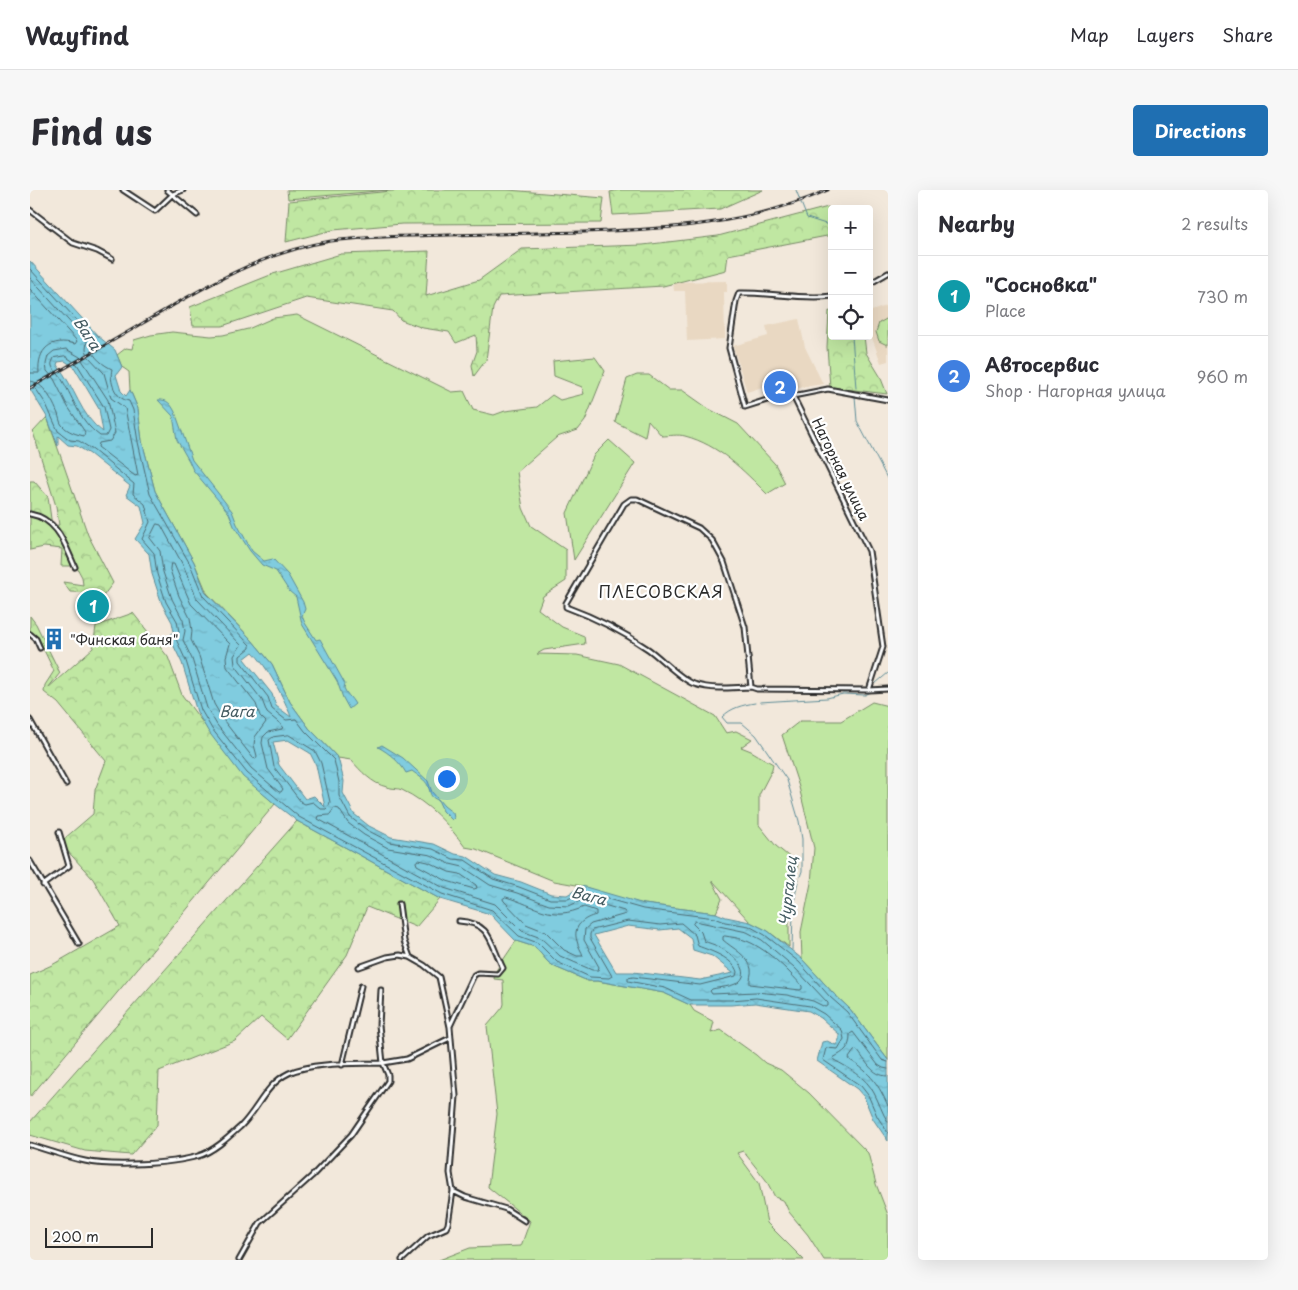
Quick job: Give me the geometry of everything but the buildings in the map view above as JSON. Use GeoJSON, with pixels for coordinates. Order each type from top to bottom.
{"type":"FeatureCollection","features":[{"type":"Feature","properties":{"kind":"street"},"geometry":{"type":"LineString","coordinates":[[123,190],[155,211],[173,194],[183,190]]}},
{"type":"Feature","properties":{"kind":"street"},"geometry":{"type":"LineString","coordinates":[[167,190],[197,215]]}},
{"type":"Feature","properties":{"kind":"street"},"geometry":{"type":"LineString","coordinates":[[30,210],[73,243],[97,251],[112,259]]}},
{"type":"Feature","properties":{"kind":"street"},"geometry":{"type":"LineString","coordinates":[[873,282],[888,273]]}},
{"type":"Feature","properties":{"kind":"street"},"geometry":{"type":"LineString","coordinates":[[828,296],[805,298],[760,293],[739,293],[736,301],[729,348],[745,406],[789,393],[792,396],[828,389],[888,400]]}},
{"type":"Feature","properties":{"kind":"street","name":"Нагорная улица"},"geometry":{"type":"LineString","coordinates":[[792,396],[869,551],[883,647],[869,690]]}},
{"type":"Feature","properties":{"kind":"street"},"geometry":{"type":"LineString","coordinates":[[751,687],[745,627],[724,562],[712,540],[699,528],[637,499],[624,504],[566,603],[566,607],[592,616],[620,631],[649,650],[692,683],[713,688],[888,689]]}},
{"type":"Feature","properties":{"kind":"street"},"geometry":{"type":"LineString","coordinates":[[30,514],[36,515],[58,530],[75,567]]}},
{"type":"Feature","properties":{"kind":"street"},"geometry":{"type":"LineString","coordinates":[[30,634],[36,639],[40,648]]}},
{"type":"Feature","properties":{"kind":"street"},"geometry":{"type":"LineString","coordinates":[[30,720],[66,784]]}},
{"type":"Feature","properties":{"kind":"street"},"geometry":{"type":"LineString","coordinates":[[43,885],[69,866],[59,832]]}},
{"type":"Feature","properties":{"kind":"street"},"geometry":{"type":"LineString","coordinates":[[30,860],[43,885],[80,944]]}},
{"type":"Feature","properties":{"kind":"street"},"geometry":{"type":"LineString","coordinates":[[399,904],[404,941],[410,957]]}},
{"type":"Feature","properties":{"kind":"street"},"geometry":{"type":"LineString","coordinates":[[450,1027],[474,975],[498,974],[503,968],[487,933],[472,922],[459,922]]}},
{"type":"Feature","properties":{"kind":"street"},"geometry":{"type":"LineString","coordinates":[[359,968],[387,956],[400,955],[410,957],[424,965],[439,978],[450,1027],[456,1096],[450,1174],[454,1191],[448,1224],[446,1228],[428,1236],[402,1260]]}},
{"type":"Feature","properties":{"kind":"street"},"geometry":{"type":"LineString","coordinates":[[342,1064],[361,986]]}},
{"type":"Feature","properties":{"kind":"street"},"geometry":{"type":"LineString","coordinates":[[239,1260],[260,1223],[312,1176],[350,1135],[388,1081],[388,1075],[383,1063],[379,1025],[381,990]]}},
{"type":"Feature","properties":{"kind":"street"},"geometry":{"type":"LineString","coordinates":[[30,1145],[83,1161],[105,1164],[168,1161],[198,1156],[207,1152],[242,1125],[264,1094],[276,1081],[290,1073],[342,1064],[383,1063],[407,1059],[450,1038]]}},
{"type":"Feature","properties":{"kind":"street"},"geometry":{"type":"LineString","coordinates":[[454,1191],[465,1197],[506,1209],[525,1221]]}},
{"type":"Feature","properties":{"kind":"shaded area"},"geometry":{"type":"Polygon","coordinates":[[[727,281],[727,292],[724,292],[725,339],[687,341],[685,291],[674,291],[673,282],[727,281]]]}},
{"type":"Feature","properties":{"kind":"shaded area"},"geometry":{"type":"Polygon","coordinates":[[[888,305],[888,361],[881,363],[873,340],[873,311],[888,305]]]}},
{"type":"Feature","properties":{"kind":"shaded area"},"geometry":{"type":"Polygon","coordinates":[[[799,319],[805,347],[823,384],[791,389],[787,379],[747,392],[733,346],[768,336],[766,326],[799,319]]]}},
{"type":"Feature","properties":{"kind":"green space"},"geometry":{"type":"Polygon","coordinates":[[[287,190],[388,190],[288,199],[287,190]]]}},
{"type":"Feature","properties":{"kind":"green space"},"geometry":{"type":"Polygon","coordinates":[[[402,190],[508,190],[604,198],[601,223],[402,224],[333,230],[286,242],[289,201],[402,190]]]}},
{"type":"Feature","properties":{"kind":"green space"},"geometry":{"type":"Polygon","coordinates":[[[619,190],[763,190],[720,209],[613,215],[610,192],[619,190]]]}},
{"type":"Feature","properties":{"kind":"green space"},"geometry":{"type":"Polygon","coordinates":[[[828,207],[828,236],[728,255],[726,270],[663,286],[499,296],[493,308],[486,360],[474,376],[472,365],[477,351],[476,335],[456,343],[449,332],[423,328],[401,320],[393,311],[306,298],[222,326],[193,326],[190,307],[273,274],[341,254],[429,251],[426,296],[479,280],[522,249],[643,245],[718,236],[828,207]]]}},
{"type":"Feature","properties":{"kind":"green space"},"geometry":{"type":"Polygon","coordinates":[[[297,315],[452,392],[464,391],[473,410],[494,415],[505,411],[537,407],[552,395],[560,400],[584,394],[582,387],[554,376],[553,361],[595,357],[605,371],[585,421],[578,430],[557,437],[517,472],[523,508],[531,526],[566,550],[566,581],[543,596],[538,609],[562,627],[584,636],[585,644],[544,650],[537,654],[577,655],[619,664],[715,716],[726,733],[736,731],[752,739],[741,747],[773,764],[772,770],[759,795],[759,825],[776,846],[798,864],[789,909],[789,947],[768,931],[750,922],[712,880],[722,899],[716,913],[644,904],[618,898],[582,886],[554,881],[476,849],[465,847],[445,822],[421,801],[402,790],[389,788],[372,780],[351,760],[338,758],[309,728],[290,702],[272,664],[207,593],[194,562],[155,491],[142,441],[138,409],[130,390],[129,372],[122,367],[117,355],[126,348],[132,349],[134,340],[151,335],[172,332],[211,336],[223,335],[248,329],[273,318],[297,315]]]}},
{"type":"Feature","properties":{"kind":"green space"},"geometry":{"type":"Polygon","coordinates":[[[888,318],[887,345],[879,341],[876,332],[879,323],[888,318]]]}},
{"type":"Feature","properties":{"kind":"green space"},"geometry":{"type":"Polygon","coordinates":[[[828,329],[828,340],[864,340],[866,353],[880,376],[887,394],[830,387],[827,347],[828,329]]]}},
{"type":"Feature","properties":{"kind":"green space"},"geometry":{"type":"Polygon","coordinates":[[[637,375],[649,375],[669,390],[682,390],[709,409],[738,424],[775,464],[785,483],[767,494],[730,459],[709,445],[682,435],[662,436],[648,420],[645,437],[615,422],[627,379],[637,375]]]}},
{"type":"Feature","properties":{"kind":"green space"},"geometry":{"type":"Polygon","coordinates":[[[47,417],[88,535],[113,583],[100,600],[93,593],[70,592],[63,582],[83,585],[82,577],[76,566],[61,566],[62,549],[44,547],[30,550],[30,481],[34,481],[48,497],[52,526],[59,525],[56,506],[33,432],[47,417]]]}},
{"type":"Feature","properties":{"kind":"green space"},"geometry":{"type":"Polygon","coordinates":[[[609,440],[635,463],[574,560],[567,513],[594,455],[609,440]]]}},
{"type":"Feature","properties":{"kind":"green space"},"geometry":{"type":"Polygon","coordinates":[[[133,613],[168,657],[182,695],[243,776],[275,804],[30,1097],[30,975],[52,965],[120,926],[93,879],[63,846],[65,838],[93,814],[95,790],[106,761],[58,703],[44,692],[45,685],[54,671],[41,644],[30,630],[30,616],[36,624],[60,673],[48,688],[93,648],[96,626],[133,613]]]}},
{"type":"Feature","properties":{"kind":"green space"},"geometry":{"type":"Polygon","coordinates":[[[872,702],[888,706],[888,1060],[850,1009],[802,959],[801,932],[811,883],[814,848],[799,787],[782,735],[800,721],[841,721],[872,702]]]}},
{"type":"Feature","properties":{"kind":"green space"},"geometry":{"type":"Polygon","coordinates":[[[297,821],[440,899],[416,927],[367,907],[347,955],[287,1039],[261,1017],[235,1041],[159,1071],[157,1125],[131,1155],[85,1151],[30,1135],[30,1122],[297,821]]]}},
{"type":"Feature","properties":{"kind":"green space"},"geometry":{"type":"Polygon","coordinates":[[[516,941],[535,947],[555,967],[588,981],[664,993],[690,1005],[694,1011],[714,1022],[711,1033],[721,1030],[765,1063],[781,1070],[809,1093],[868,1153],[876,1184],[888,1215],[888,1260],[824,1260],[808,1235],[789,1212],[784,1201],[775,1197],[766,1180],[743,1151],[737,1153],[759,1183],[767,1223],[804,1260],[439,1260],[470,1248],[521,1246],[530,1221],[488,1187],[497,1114],[487,1026],[504,1004],[503,980],[494,979],[495,972],[516,941]]]}},
{"type":"Feature","properties":{"kind":"water","name":"Вага"},"geometry":{"type":"Polygon","coordinates":[[[30,261],[98,336],[115,350],[122,367],[116,375],[121,391],[126,396],[130,390],[138,409],[142,441],[155,491],[194,562],[206,593],[251,639],[272,664],[290,702],[309,728],[338,758],[344,781],[343,793],[354,814],[369,826],[391,837],[434,844],[455,854],[466,856],[495,875],[521,882],[551,894],[567,895],[582,886],[644,904],[716,913],[750,922],[768,931],[802,959],[850,1009],[888,1060],[888,1141],[873,1119],[864,1097],[857,1089],[817,1061],[822,1042],[827,1041],[836,1045],[839,1040],[839,1034],[821,1018],[809,1011],[755,1003],[690,1005],[664,993],[598,981],[588,981],[555,967],[535,947],[516,941],[490,914],[440,899],[297,821],[243,777],[208,731],[197,712],[182,663],[169,636],[174,632],[172,622],[162,604],[152,574],[149,554],[135,539],[145,523],[141,506],[126,495],[130,486],[90,454],[77,446],[68,445],[58,436],[58,446],[47,417],[30,389],[30,261]],[[65,361],[58,362],[57,365],[69,382],[83,409],[103,432],[99,409],[74,367],[65,361]],[[253,652],[244,659],[272,694],[276,706],[291,717],[264,665],[253,652]],[[288,740],[273,742],[279,765],[305,799],[314,796],[325,807],[316,765],[310,753],[288,740]],[[628,926],[594,935],[616,972],[633,972],[700,980],[733,973],[712,956],[693,950],[691,938],[678,928],[660,930],[628,926]]]}},
{"type":"Feature","properties":{"kind":"water"},"geometry":{"type":"Polygon","coordinates":[[[158,400],[166,401],[172,407],[192,460],[232,511],[252,551],[264,561],[273,559],[288,575],[303,602],[305,609],[302,616],[305,623],[316,640],[320,639],[345,684],[345,690],[355,704],[349,709],[337,681],[302,624],[296,597],[289,591],[276,571],[262,565],[250,551],[234,526],[229,513],[193,470],[177,440],[173,416],[158,400]]]}},
{"type":"Feature","properties":{"kind":"water"},"geometry":{"type":"Polygon","coordinates":[[[382,745],[403,758],[428,781],[432,792],[453,813],[454,818],[452,820],[443,811],[438,800],[432,796],[425,782],[412,771],[406,773],[394,758],[378,747],[382,745]]]}},
{"type":"Feature","properties":{"kind":"waterway","name":"Чургалец"},"geometry":{"type":"LineString","coordinates":[[796,190],[807,218],[828,225]]}},
{"type":"Feature","properties":{"kind":"waterway","name":"Чургалец"},"geometry":{"type":"LineString","coordinates":[[852,340],[856,388]]}},
{"type":"Feature","properties":{"kind":"waterway","name":"Чургалец"},"geometry":{"type":"LineString","coordinates":[[855,396],[857,421],[888,480]]}},
{"type":"Feature","properties":{"kind":"waterway","name":"Чургалец"},"geometry":{"type":"LineString","coordinates":[[876,683],[888,673]]}},
{"type":"Feature","properties":{"kind":"waterway","name":"Чургалец"},"geometry":{"type":"LineString","coordinates":[[760,702],[827,698],[843,694],[865,695],[873,691]]}},
{"type":"Feature","properties":{"kind":"waterway","name":"Чургалец"},"geometry":{"type":"LineString","coordinates":[[755,703],[737,707],[722,717],[727,723],[742,723],[756,735],[787,780],[799,821],[802,839],[802,871],[797,885],[793,909],[792,950]]}},
{"type":"Feature","properties":{"kind":"railway"},"geometry":{"type":"LineString","coordinates":[[30,388],[233,273],[306,246],[346,239],[375,237],[584,232],[678,227],[738,218],[768,211],[828,190]]}},
{"type":"Feature","properties":{"kind":"place","name":"Автосервис"},"geometry":{"type":"Point","coordinates":[780,387]}},
{"type":"Feature","properties":{"kind":"place","name":"\"Сосновка\""},"geometry":{"type":"Point","coordinates":[93,606]}},
{"type":"Feature","properties":{"kind":"place","name":"\"Финская баня\""},"geometry":{"type":"Point","coordinates":[54,639]}},
{"type":"Feature","properties":{"kind":"district","name":"ПЛЕСОВСКАЯ"},"geometry":{"type":"Point","coordinates":[661,591]}}]}
